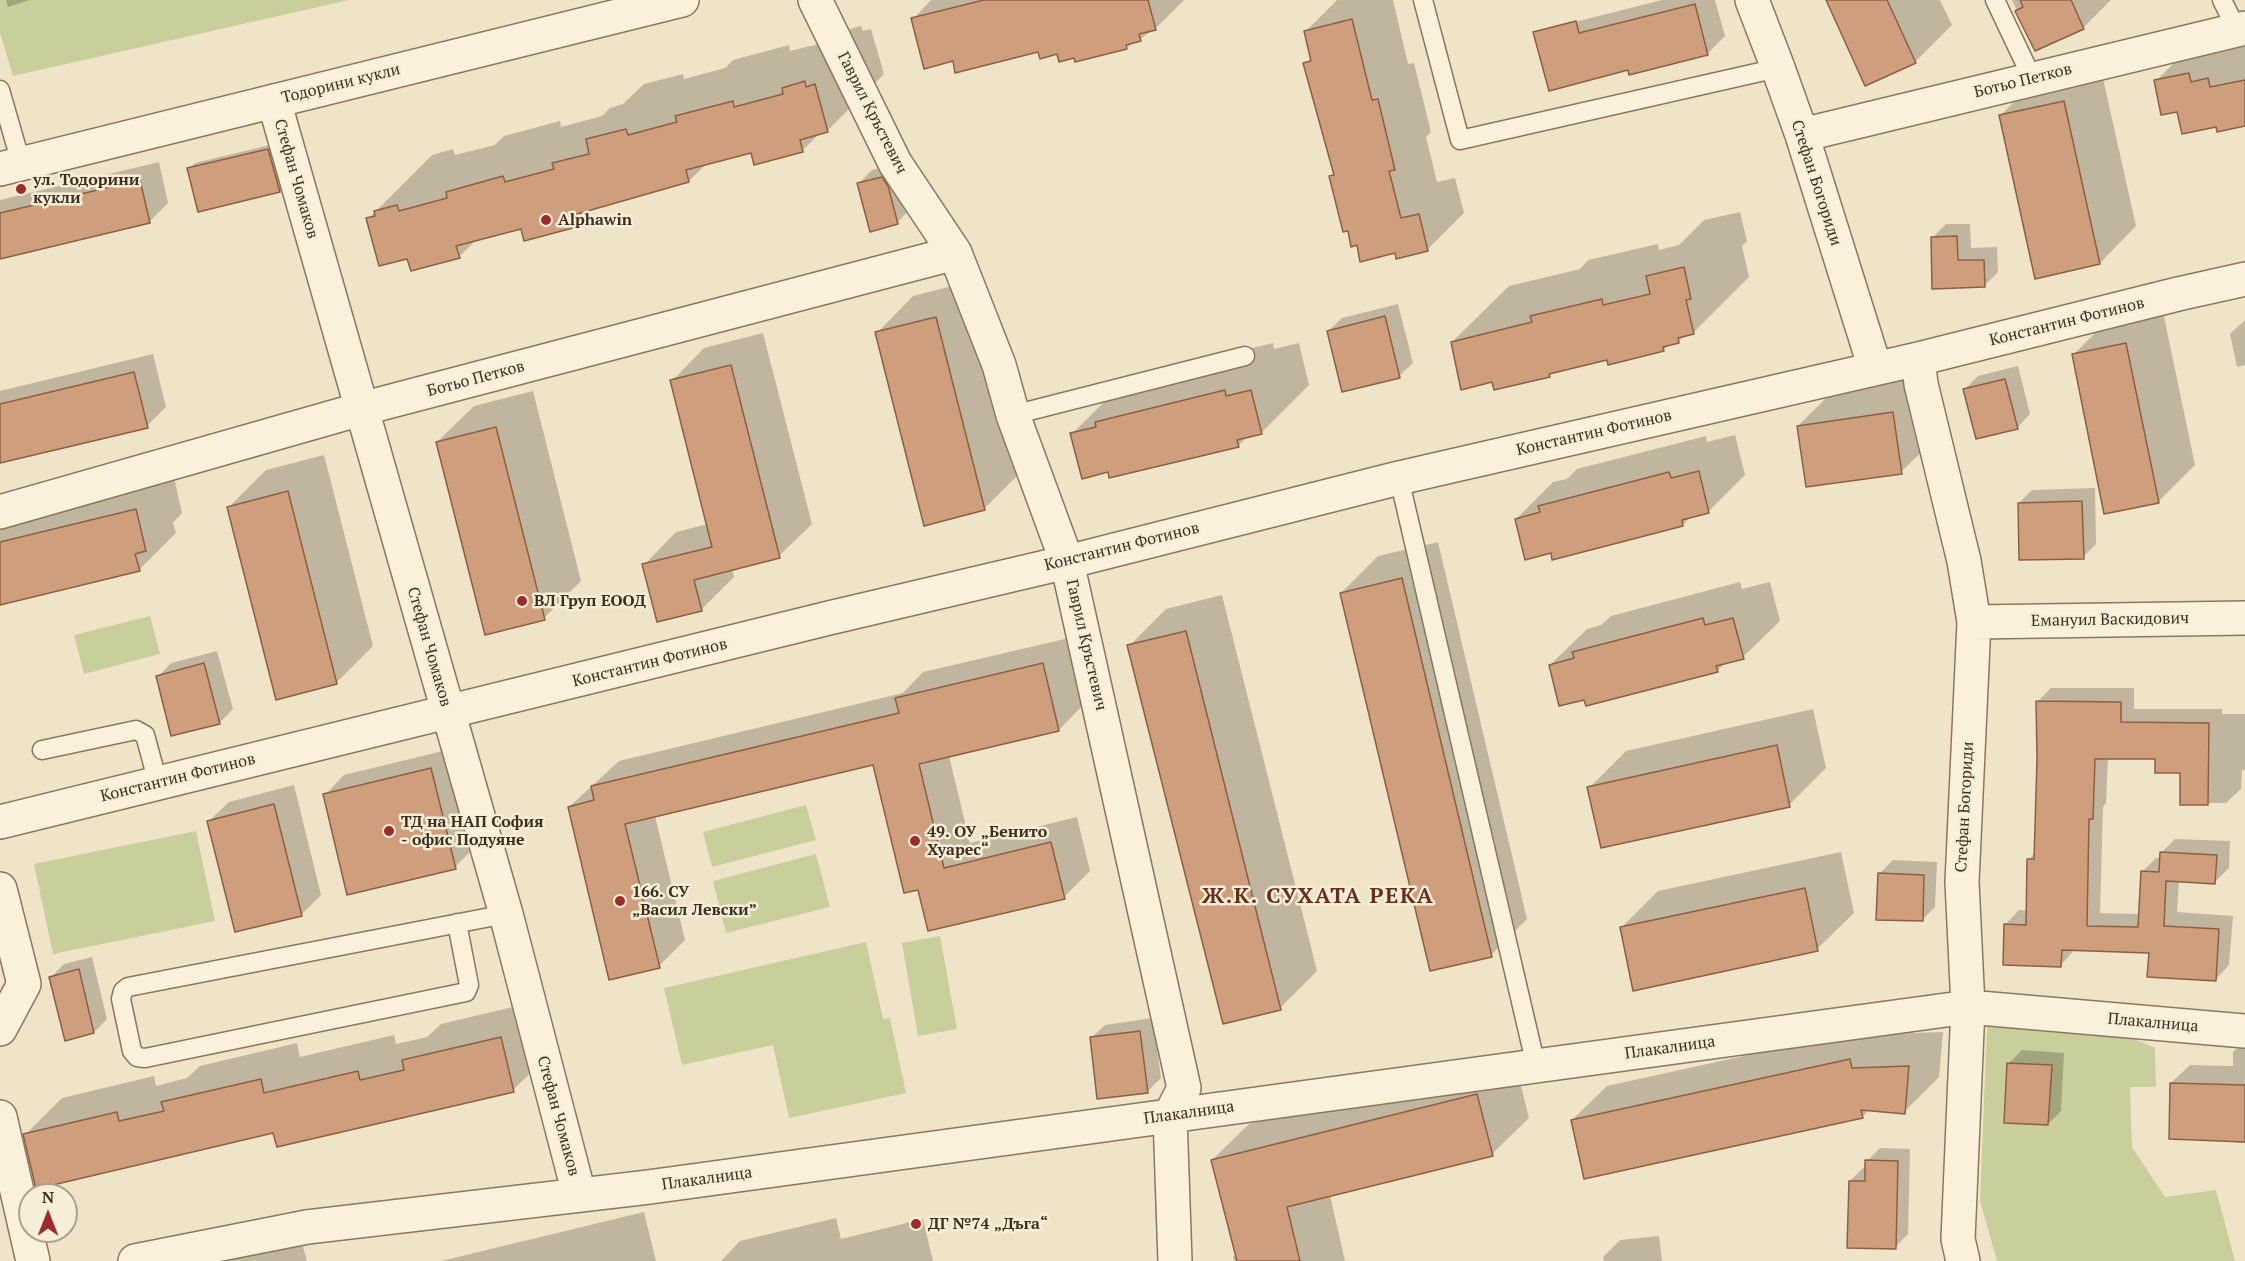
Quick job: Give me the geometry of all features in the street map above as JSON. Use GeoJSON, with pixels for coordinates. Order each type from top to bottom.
{"type":"FeatureCollection","features":[{"type":"Feature","properties":{"kind":"street","name":"Тодорини кукли"},"geometry":{"type":"LineString","coordinates":[[11,166],[682,0]]}},
{"type":"Feature","properties":{"kind":"street","name":"Гаврил Кръстевич"},"geometry":{"type":"LineString","coordinates":[[816,0],[895,163],[955,253],[999,365],[1013,415],[1067,562],[1184,1088],[1170,1116],[1174,1261]]}},
{"type":"Feature","properties":{"kind":"street","name":"Стефан Богориди"},"geometry":{"type":"LineString","coordinates":[[1752,0],[1802,135],[1875,368]]}},
{"type":"Feature","properties":{"kind":"street","name":"Ботьо Петков"},"geometry":{"type":"LineString","coordinates":[[1802,135],[2241,29]]}},
{"type":"Feature","properties":{"kind":"street","name":"Стефан Чомаков"},"geometry":{"type":"LineString","coordinates":[[274,101],[506,914],[579,1194]]}},
{"type":"Feature","properties":{"kind":"street","name":"Ботьо Петков"},"geometry":{"type":"LineString","coordinates":[[0,512],[361,409],[955,253]]}},
{"type":"Feature","properties":{"kind":"street","name":"Константин Фотинов"},"geometry":{"type":"LineString","coordinates":[[0,822],[829,618],[1067,562],[1399,478],[1918,359],[2245,279]]}},
{"type":"Feature","properties":{"kind":"street","name":"Стефан Богориди"},"geometry":{"type":"LineString","coordinates":[[1918,359],[1921,384],[1965,561],[1974,622],[1962,882],[1968,1007],[1958,1239],[1963,1261]]}},
{"type":"Feature","properties":{"kind":"street","name":"Емануил Васкидович"},"geometry":{"type":"LineString","coordinates":[[1974,622],[2245,618]]}},
{"type":"Feature","properties":{"kind":"street"},"geometry":{"type":"LineString","coordinates":[[0,889],[24,984],[0,1029]]}},
{"type":"Feature","properties":{"kind":"street","name":"Плакалница"},"geometry":{"type":"LineString","coordinates":[[135,1261],[307,1227],[649,1187],[1968,1007],[2245,1031]]}},
{"type":"Feature","properties":{"kind":"street"},"geometry":{"type":"LineString","coordinates":[[0,1118],[33,1261]]}},
{"type":"Feature","properties":{"kind":"lane"},"geometry":{"type":"LineString","coordinates":[[1423,0],[1460,140],[1778,68]]}},
{"type":"Feature","properties":{"kind":"lane"},"geometry":{"type":"LineString","coordinates":[[1995,0],[2032,78]]}},
{"type":"Feature","properties":{"kind":"lane"},"geometry":{"type":"LineString","coordinates":[[2222,0],[2241,29]]}},
{"type":"Feature","properties":{"kind":"lane"},"geometry":{"type":"LineString","coordinates":[[0,90],[11,166]]}},
{"type":"Feature","properties":{"kind":"lane"},"geometry":{"type":"LineString","coordinates":[[1013,415],[1245,356]]}},
{"type":"Feature","properties":{"kind":"lane"},"geometry":{"type":"LineString","coordinates":[[1399,478],[1536,1066]]}},
{"type":"Feature","properties":{"kind":"lane"},"geometry":{"type":"LineString","coordinates":[[42,750],[136,730],[145,735],[158,783]]}},
{"type":"Feature","properties":{"kind":"lane"},"geometry":{"type":"LineString","coordinates":[[457,924],[469,985],[466,992],[145,1058],[137,1057],[132,1051],[122,999],[123,991],[128,987],[506,914]]}},
{"type":"Feature","properties":{"kind":"green space"},"geometry":{"type":"Polygon","coordinates":[[[0,0],[349,0],[13,76],[0,33],[0,0]]]}},
{"type":"Feature","properties":{"kind":"green space"},"geometry":{"type":"Polygon","coordinates":[[[150,616],[160,654],[84,674],[74,635],[150,616]]]}},
{"type":"Feature","properties":{"kind":"green space"},"geometry":{"type":"Polygon","coordinates":[[[806,805],[816,840],[712,867],[703,832],[806,805]]]}},
{"type":"Feature","properties":{"kind":"green space"},"geometry":{"type":"Polygon","coordinates":[[[196,831],[215,921],[53,954],[34,864],[196,831]]]}},
{"type":"Feature","properties":{"kind":"green space"},"geometry":{"type":"Polygon","coordinates":[[[816,854],[830,907],[726,933],[713,881],[816,854]]]}},
{"type":"Feature","properties":{"kind":"green space"},"geometry":{"type":"Polygon","coordinates":[[[940,936],[957,1029],[918,1036],[902,943],[940,936]]]}},
{"type":"Feature","properties":{"kind":"green space"},"geometry":{"type":"Polygon","coordinates":[[[866,942],[883,1019],[890,1018],[906,1093],[789,1118],[773,1045],[682,1065],[664,988],[866,942]]]}},
{"type":"Feature","properties":{"kind":"green space"},"geometry":{"type":"Polygon","coordinates":[[[1987,1027],[2122,1034],[2155,1048],[2156,1087],[2130,1087],[2132,1147],[2165,1197],[2216,1190],[2235,1261],[1997,1261],[1980,1201],[1987,1027]]]}},
{"type":"Feature","properties":{"kind":"building"},"geometry":{"type":"Polygon","coordinates":[[[984,0],[1148,0],[1156,30],[1139,34],[1141,41],[1126,45],[1127,49],[1075,62],[1074,58],[1059,62],[1057,54],[1040,59],[1038,52],[955,73],[953,61],[924,69],[911,18],[984,0]]]}},
{"type":"Feature","properties":{"kind":"building"},"geometry":{"type":"Polygon","coordinates":[[[1826,0],[1887,0],[1916,63],[1865,86],[1826,0]]]}},
{"type":"Feature","properties":{"kind":"building"},"geometry":{"type":"Polygon","coordinates":[[[2020,0],[2071,0],[2084,29],[2035,51],[2015,11],[2023,7],[2020,0]]]}},
{"type":"Feature","properties":{"kind":"building"},"geometry":{"type":"Polygon","coordinates":[[[1695,4],[1708,55],[1629,75],[1628,70],[1549,91],[1533,32],[1576,21],[1579,33],[1695,4]]]}},
{"type":"Feature","properties":{"kind":"building"},"geometry":{"type":"Polygon","coordinates":[[[1352,19],[1372,100],[1378,99],[1395,170],[1389,171],[1401,218],[1419,214],[1428,251],[1396,259],[1395,253],[1360,262],[1357,245],[1351,247],[1348,231],[1343,232],[1329,176],[1334,175],[1303,63],[1311,61],[1304,31],[1352,19]]]}},
{"type":"Feature","properties":{"kind":"building"},"geometry":{"type":"Polygon","coordinates":[[[2189,73],[2191,82],[2208,78],[2210,87],[2245,80],[2245,126],[2217,132],[2216,127],[2182,134],[2177,112],[2161,115],[2154,80],[2189,73]]]}},
{"type":"Feature","properties":{"kind":"building"},"geometry":{"type":"Polygon","coordinates":[[[805,81],[806,87],[815,84],[828,132],[800,140],[803,152],[754,165],[751,153],[686,170],[689,182],[570,216],[573,228],[524,241],[521,229],[456,246],[460,258],[411,271],[407,259],[379,266],[366,218],[375,216],[374,211],[397,205],[399,211],[447,198],[446,192],[503,176],[505,182],[554,169],[552,163],[589,154],[586,139],[626,129],[628,135],[677,122],[675,116],[733,101],[734,107],[783,94],[782,88],[805,81]]]}},
{"type":"Feature","properties":{"kind":"building"},"geometry":{"type":"Polygon","coordinates":[[[2064,101],[2100,264],[2035,279],[1999,115],[2064,101]]]}},
{"type":"Feature","properties":{"kind":"building"},"geometry":{"type":"Polygon","coordinates":[[[268,149],[280,192],[198,212],[187,168],[268,149]]]}},
{"type":"Feature","properties":{"kind":"building"},"geometry":{"type":"Polygon","coordinates":[[[882,177],[888,186],[898,224],[870,232],[857,183],[882,177]]]}},
{"type":"Feature","properties":{"kind":"building"},"geometry":{"type":"Polygon","coordinates":[[[140,180],[150,223],[0,259],[0,213],[140,180]]]}},
{"type":"Feature","properties":{"kind":"building"},"geometry":{"type":"Polygon","coordinates":[[[1957,236],[1958,260],[1984,260],[1985,287],[1932,289],[1931,237],[1957,236]]]}},
{"type":"Feature","properties":{"kind":"building"},"geometry":{"type":"Polygon","coordinates":[[[1684,267],[1691,299],[1686,300],[1694,334],[1678,338],[1679,343],[1663,347],[1664,351],[1608,365],[1607,360],[1549,374],[1550,377],[1494,390],[1492,382],[1461,390],[1451,342],[1532,322],[1530,316],[1602,299],[1603,305],[1650,294],[1646,276],[1684,267]]]}},
{"type":"Feature","properties":{"kind":"building"},"geometry":{"type":"Polygon","coordinates":[[[1385,316],[1400,378],[1342,392],[1327,331],[1385,316]]]}},
{"type":"Feature","properties":{"kind":"building"},"geometry":{"type":"Polygon","coordinates":[[[936,317],[985,510],[924,526],[875,332],[936,317]]]}},
{"type":"Feature","properties":{"kind":"building"},"geometry":{"type":"Polygon","coordinates":[[[2126,343],[2159,503],[2104,514],[2072,354],[2126,343]]]}},
{"type":"Feature","properties":{"kind":"building"},"geometry":{"type":"Polygon","coordinates":[[[731,365],[780,558],[694,580],[702,611],[657,622],[642,564],[712,547],[670,380],[731,365]]]}},
{"type":"Feature","properties":{"kind":"building"},"geometry":{"type":"Polygon","coordinates":[[[134,372],[148,428],[0,463],[0,404],[134,372]]]}},
{"type":"Feature","properties":{"kind":"building"},"geometry":{"type":"Polygon","coordinates":[[[2005,379],[2018,429],[1976,439],[1963,389],[2005,379]]]}},
{"type":"Feature","properties":{"kind":"building"},"geometry":{"type":"Polygon","coordinates":[[[1225,390],[1226,396],[1251,390],[1262,434],[1237,440],[1239,447],[1109,478],[1108,472],[1082,479],[1070,433],[1096,427],[1095,422],[1225,390]]]}},
{"type":"Feature","properties":{"kind":"building"},"geometry":{"type":"Polygon","coordinates":[[[1893,412],[1902,474],[1806,487],[1797,426],[1893,412]]]}},
{"type":"Feature","properties":{"kind":"building"},"geometry":{"type":"Polygon","coordinates":[[[496,427],[545,620],[485,635],[436,442],[496,427]]]}},
{"type":"Feature","properties":{"kind":"building"},"geometry":{"type":"Polygon","coordinates":[[[1699,471],[1709,513],[1682,520],[1683,526],[1552,560],[1551,553],[1525,560],[1515,519],[1540,512],[1538,506],[1669,472],[1671,478],[1699,471]]]}},
{"type":"Feature","properties":{"kind":"building"},"geometry":{"type":"Polygon","coordinates":[[[288,491],[337,684],[276,700],[227,507],[288,491]]]}},
{"type":"Feature","properties":{"kind":"building"},"geometry":{"type":"Polygon","coordinates":[[[2082,501],[2084,559],[2019,560],[2018,503],[2082,501]]]}},
{"type":"Feature","properties":{"kind":"building"},"geometry":{"type":"Polygon","coordinates":[[[136,509],[146,551],[135,554],[140,571],[0,605],[0,542],[136,509]]]}},
{"type":"Feature","properties":{"kind":"building"},"geometry":{"type":"Polygon","coordinates":[[[1402,578],[1492,957],[1430,971],[1340,593],[1402,578]]]}},
{"type":"Feature","properties":{"kind":"building"},"geometry":{"type":"Polygon","coordinates":[[[1703,618],[1705,625],[1733,618],[1744,659],[1716,666],[1718,672],[1586,706],[1584,700],[1559,706],[1549,665],[1574,658],[1572,652],[1703,618]]]}},
{"type":"Feature","properties":{"kind":"building"},"geometry":{"type":"Polygon","coordinates":[[[1186,631],[1281,1010],[1223,1024],[1127,645],[1186,631]]]}},
{"type":"Feature","properties":{"kind":"building"},"geometry":{"type":"Polygon","coordinates":[[[204,663],[220,724],[171,736],[156,676],[204,663]]]}},
{"type":"Feature","properties":{"kind":"building"},"geometry":{"type":"Polygon","coordinates":[[[1043,663],[1059,731],[919,764],[944,868],[1051,842],[1065,899],[928,931],[918,890],[904,893],[873,765],[625,824],[660,968],[609,980],[568,807],[594,800],[591,786],[899,713],[895,698],[1043,663]]]}},
{"type":"Feature","properties":{"kind":"building"},"geometry":{"type":"Polygon","coordinates":[[[2036,701],[2121,702],[2121,722],[2209,723],[2208,805],[2180,805],[2180,773],[2155,773],[2155,759],[2095,759],[2093,819],[2089,819],[2087,926],[2138,927],[2141,871],[2159,872],[2160,852],[2217,855],[2215,884],[2166,881],[2164,926],[2219,929],[2216,981],[2147,977],[2149,953],[2062,950],[2061,967],[2003,965],[2004,924],[2026,925],[2027,859],[2034,859],[2036,701]]]}},
{"type":"Feature","properties":{"kind":"building"},"geometry":{"type":"Polygon","coordinates":[[[1777,745],[1790,807],[1601,848],[1587,787],[1777,745]]]}},
{"type":"Feature","properties":{"kind":"building","name":"ТД на НАП София - офис Подуяне"},"geometry":{"type":"Polygon","coordinates":[[[431,768],[456,869],[347,895],[323,794],[431,768]]]}},
{"type":"Feature","properties":{"kind":"building"},"geometry":{"type":"Polygon","coordinates":[[[274,804],[302,916],[235,932],[207,821],[274,804]]]}},
{"type":"Feature","properties":{"kind":"building"},"geometry":{"type":"Polygon","coordinates":[[[1878,873],[1924,875],[1923,921],[1876,920],[1878,873]]]}},
{"type":"Feature","properties":{"kind":"building"},"geometry":{"type":"Polygon","coordinates":[[[1805,888],[1818,951],[1633,991],[1620,927],[1805,888]]]}},
{"type":"Feature","properties":{"kind":"building"},"geometry":{"type":"Polygon","coordinates":[[[79,969],[94,1033],[65,1041],[49,977],[79,969]]]}},
{"type":"Feature","properties":{"kind":"building"},"geometry":{"type":"Polygon","coordinates":[[[1140,1031],[1148,1093],[1097,1099],[1090,1037],[1140,1031]]]}},
{"type":"Feature","properties":{"kind":"building"},"geometry":{"type":"Polygon","coordinates":[[[501,1037],[514,1092],[277,1147],[273,1133],[61,1183],[35,1183],[23,1134],[117,1112],[119,1121],[164,1111],[161,1102],[261,1079],[264,1093],[358,1071],[360,1080],[404,1070],[402,1060],[501,1037]]]}},
{"type":"Feature","properties":{"kind":"building"},"geometry":{"type":"Polygon","coordinates":[[[1850,1059],[1852,1068],[1909,1066],[1905,1114],[1861,1110],[1863,1118],[1584,1179],[1571,1120],[1850,1059]]]}},
{"type":"Feature","properties":{"kind":"building"},"geometry":{"type":"Polygon","coordinates":[[[2007,1063],[2052,1065],[2048,1125],[2004,1123],[2007,1063]]]}},
{"type":"Feature","properties":{"kind":"building"},"geometry":{"type":"Polygon","coordinates":[[[2170,1083],[2245,1085],[2245,1142],[2169,1139],[2170,1083]]]}},
{"type":"Feature","properties":{"kind":"building"},"geometry":{"type":"Polygon","coordinates":[[[1477,1094],[1493,1156],[1287,1207],[1300,1261],[1237,1261],[1211,1160],[1477,1094]]]}},
{"type":"Feature","properties":{"kind":"building"},"geometry":{"type":"Polygon","coordinates":[[[1865,1160],[1898,1161],[1896,1249],[1847,1248],[1849,1181],[1865,1181],[1865,1160]]]}},
{"type":"Feature","properties":{"kind":"place","name":"ул. Тодорини кукли"},"geometry":{"type":"Point","coordinates":[21,189]}},
{"type":"Feature","properties":{"kind":"place","name":"Alphawin"},"geometry":{"type":"Point","coordinates":[546,220]}},
{"type":"Feature","properties":{"kind":"place","name":"ВЛ Груп ЕООД"},"geometry":{"type":"Point","coordinates":[522,601]}},
{"type":"Feature","properties":{"kind":"place","name":"ТД на НАП София - офис Подуяне"},"geometry":{"type":"Point","coordinates":[389,831]}},
{"type":"Feature","properties":{"kind":"place","name":"49. ОУ „Бенито Хуарес“"},"geometry":{"type":"Point","coordinates":[915,841]}},
{"type":"Feature","properties":{"kind":"place","name":"166. СУ „Васил Левски”"},"geometry":{"type":"Point","coordinates":[620,901]}},
{"type":"Feature","properties":{"kind":"place","name":"ДГ №74 „Дъга“"},"geometry":{"type":"Point","coordinates":[916,1224]}},
{"type":"Feature","properties":{"kind":"district","name":"Ж.К. СУХАТА РЕКА"},"geometry":{"type":"Point","coordinates":[1318,897]}}]}
